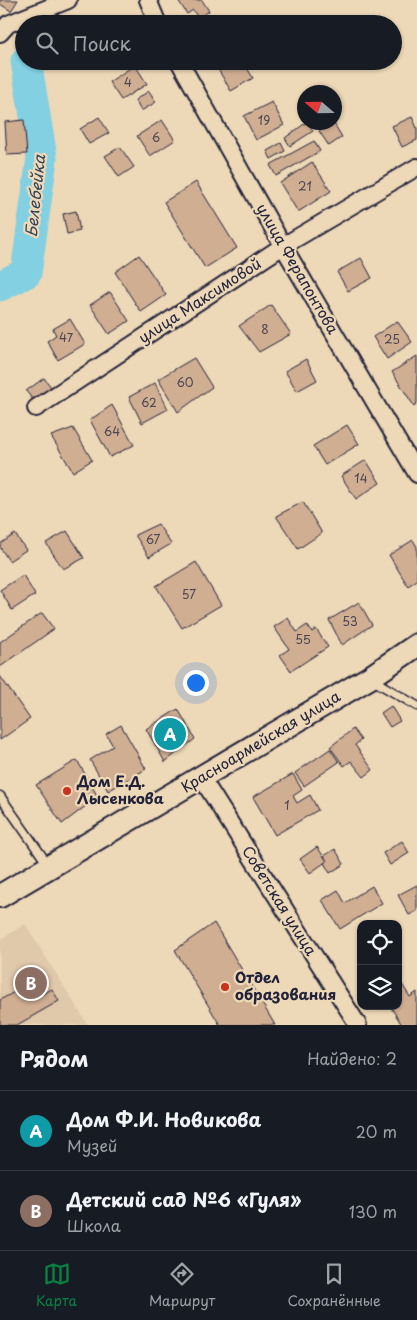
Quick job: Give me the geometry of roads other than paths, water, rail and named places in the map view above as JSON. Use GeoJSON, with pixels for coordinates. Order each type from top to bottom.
{"type":"FeatureCollection","features":[{"type":"Feature","properties":{"kind":"main road","name":"Красноармейская улица"},"geometry":{"type":"LineString","coordinates":[[0,896],[369,678],[417,646]]}},
{"type":"Feature","properties":{"kind":"street"},"geometry":{"type":"LineString","coordinates":[[28,15],[68,0]]}},
{"type":"Feature","properties":{"kind":"street"},"geometry":{"type":"LineString","coordinates":[[139,0],[153,13]]}},
{"type":"Feature","properties":{"kind":"street"},"geometry":{"type":"LineString","coordinates":[[2,25],[15,20]]}},
{"type":"Feature","properties":{"kind":"street","name":"улица Ферапонтова"},"geometry":{"type":"LineString","coordinates":[[184,70],[283,246],[417,474]]}},
{"type":"Feature","properties":{"kind":"street","name":"улица Максимовой"},"geometry":{"type":"LineString","coordinates":[[36,408],[283,246],[417,167]]}},
{"type":"Feature","properties":{"kind":"street","name":"Советская улица"},"geometry":{"type":"LineString","coordinates":[[200,777],[358,1025]]}},
{"type":"Feature","properties":{"kind":"lane"},"geometry":{"type":"LineString","coordinates":[[369,678],[417,706]]}},
{"type":"Feature","properties":{"kind":"lane"},"geometry":{"type":"LineString","coordinates":[[0,796],[50,867]]}},
{"type":"Feature","properties":{"kind":"waterway","name":"Белебейка"},"geometry":{"type":"LineString","coordinates":[[0,286],[26,273],[42,158],[27,70]]}},
{"type":"Feature","properties":{"kind":"place","name":"Дом Ф.И. Новикова"},"geometry":{"type":"Point","coordinates":[170,734]}},
{"type":"Feature","properties":{"kind":"place","name":"Дом Е.Д. Лысенкова"},"geometry":{"type":"Point","coordinates":[67,791]}},
{"type":"Feature","properties":{"kind":"place","name":"Детский сад №6 «Гуля»"},"geometry":{"type":"Point","coordinates":[31,983]}},
{"type":"Feature","properties":{"kind":"place","name":"Отдел образования"},"geometry":{"type":"Point","coordinates":[225,987]}}]}
